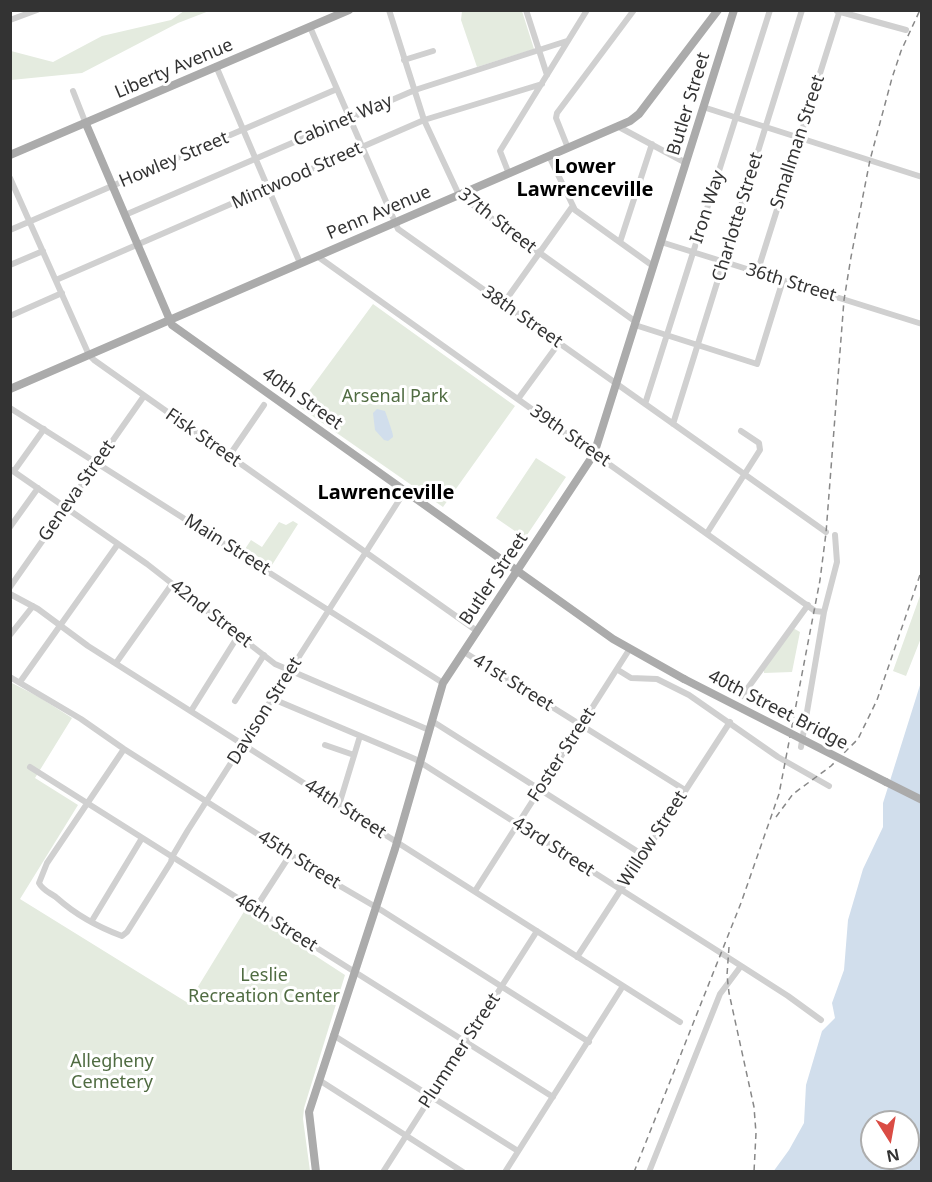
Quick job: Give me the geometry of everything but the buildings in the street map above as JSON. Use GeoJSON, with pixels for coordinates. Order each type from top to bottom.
{"type":"FeatureCollection","features":[{"type":"Feature","properties":{"kind":"main road","name":"Liberty Avenue"},"geometry":{"type":"LineString","coordinates":[[10,155],[350,10]]}},
{"type":"Feature","properties":{"kind":"main road","name":"Penn Avenue"},"geometry":{"type":"LineString","coordinates":[[10,389],[619,127],[639,114],[718,10]]}},
{"type":"Feature","properties":{"kind":"main road","name":"Butler Street"},"geometry":{"type":"LineString","coordinates":[[316,1172],[309,1112],[397,842],[443,683],[594,454],[734,10]]}},
{"type":"Feature","properties":{"kind":"main road","name":"40th Street"},"geometry":{"type":"LineString","coordinates":[[86,123],[172,326],[625,648]]}},
{"type":"Feature","properties":{"kind":"main road","name":"40th Street Bridge"},"geometry":{"type":"LineString","coordinates":[[625,648],[921,800]]}},
{"type":"Feature","properties":{"kind":"street"},"geometry":{"type":"LineString","coordinates":[[10,21],[37,10]]}},
{"type":"Feature","properties":{"kind":"street","name":"37th Street"},"geometry":{"type":"LineString","coordinates":[[389,10],[424,120],[459,195],[635,324],[757,364],[783,280]]}},
{"type":"Feature","properties":{"kind":"street"},"geometry":{"type":"LineString","coordinates":[[526,10],[547,75]]}},
{"type":"Feature","properties":{"kind":"street"},"geometry":{"type":"LineString","coordinates":[[509,174],[500,151],[587,10]]}},
{"type":"Feature","properties":{"kind":"street"},"geometry":{"type":"LineString","coordinates":[[568,148],[556,118],[557,113],[634,10]]}},
{"type":"Feature","properties":{"kind":"street","name":"Iron Way"},"geometry":{"type":"LineString","coordinates":[[645,404],[770,10]]}},
{"type":"Feature","properties":{"kind":"street","name":"Charlotte Street"},"geometry":{"type":"LineString","coordinates":[[673,424],[802,10]]}},
{"type":"Feature","properties":{"kind":"street"},"geometry":{"type":"LineString","coordinates":[[838,11],[906,30]]}},
{"type":"Feature","properties":{"kind":"street","name":"Smallman Street"},"geometry":{"type":"LineString","coordinates":[[757,273],[838,11]]}},
{"type":"Feature","properties":{"kind":"street","name":"38th Street"},"geometry":{"type":"LineString","coordinates":[[310,27],[398,228],[826,532]]}},
{"type":"Feature","properties":{"kind":"street","name":"Cabinet Way"},"geometry":{"type":"LineString","coordinates":[[125,215],[415,90],[567,41]]}},
{"type":"Feature","properties":{"kind":"street"},"geometry":{"type":"LineString","coordinates":[[404,60],[434,51]]}},
{"type":"Feature","properties":{"kind":"street"},"geometry":{"type":"LineString","coordinates":[[216,66],[300,263]]}},
{"type":"Feature","properties":{"kind":"street","name":"Mintwood Street"},"geometry":{"type":"LineString","coordinates":[[56,280],[424,120],[543,84]]}},
{"type":"Feature","properties":{"kind":"street","name":"Howley Street"},"geometry":{"type":"LineString","coordinates":[[10,231],[337,89]]}},
{"type":"Feature","properties":{"kind":"street","name":"40th Street"},"geometry":{"type":"LineString","coordinates":[[73,91],[86,123]]}},
{"type":"Feature","properties":{"kind":"street"},"geometry":{"type":"LineString","coordinates":[[704,107],[921,177]]}},
{"type":"Feature","properties":{"kind":"street"},"geometry":{"type":"LineString","coordinates":[[619,127],[686,163]]}},
{"type":"Feature","properties":{"kind":"street"},"geometry":{"type":"LineString","coordinates":[[620,242],[652,144]]}},
{"type":"Feature","properties":{"kind":"street"},"geometry":{"type":"LineString","coordinates":[[549,156],[572,207],[653,266]]}},
{"type":"Feature","properties":{"kind":"street","name":"Fisk Street"},"geometry":{"type":"LineString","coordinates":[[10,178],[89,355],[477,631]]}},
{"type":"Feature","properties":{"kind":"street"},"geometry":{"type":"LineString","coordinates":[[503,304],[572,207]]}},
{"type":"Feature","properties":{"kind":"street","name":"36th Street"},"geometry":{"type":"LineString","coordinates":[[661,242],[921,324]]}},
{"type":"Feature","properties":{"kind":"street"},"geometry":{"type":"LineString","coordinates":[[10,265],[43,251]]}},
{"type":"Feature","properties":{"kind":"street","name":"39th Street"},"geometry":{"type":"LineString","coordinates":[[317,256],[815,611],[824,612]]}},
{"type":"Feature","properties":{"kind":"street"},"geometry":{"type":"LineString","coordinates":[[10,315],[62,293]]}},
{"type":"Feature","properties":{"kind":"street"},"geometry":{"type":"LineString","coordinates":[[518,399],[559,343]]}},
{"type":"Feature","properties":{"kind":"street","name":"Geneva Street"},"geometry":{"type":"LineString","coordinates":[[10,586],[144,396]]}},
{"type":"Feature","properties":{"kind":"street"},"geometry":{"type":"LineString","coordinates":[[229,456],[264,405]]}},
{"type":"Feature","properties":{"kind":"street","name":"Main Street"},"geometry":{"type":"LineString","coordinates":[[10,408],[443,683]]}},
{"type":"Feature","properties":{"kind":"street"},"geometry":{"type":"LineString","coordinates":[[12,470],[44,429]]}},
{"type":"Feature","properties":{"kind":"street"},"geometry":{"type":"LineString","coordinates":[[707,532],[761,446],[741,431]]}},
{"type":"Feature","properties":{"kind":"street","name":"42nd Street"},"geometry":{"type":"LineString","coordinates":[[12,470],[118,544],[275,664],[430,725],[540,789],[644,855]]}},
{"type":"Feature","properties":{"kind":"street"},"geometry":{"type":"LineString","coordinates":[[10,527],[38,488]]}},
{"type":"Feature","properties":{"kind":"street","name":"Davison Street"},"geometry":{"type":"LineString","coordinates":[[87,803],[47,863],[40,880],[41,887],[93,924],[103,926],[120,936],[127,932],[171,862],[172,856],[405,491]]}},
{"type":"Feature","properties":{"kind":"street"},"geometry":{"type":"LineString","coordinates":[[801,747],[824,612],[837,562],[836,535]]}},
{"type":"Feature","properties":{"kind":"street"},"geometry":{"type":"LineString","coordinates":[[20,682],[118,544]]}},
{"type":"Feature","properties":{"kind":"street"},"geometry":{"type":"LineString","coordinates":[[116,663],[172,584]]}},
{"type":"Feature","properties":{"kind":"street","name":"44th Street"},"geometry":{"type":"LineString","coordinates":[[10,594],[33,606],[190,711],[680,1022]]}},
{"type":"Feature","properties":{"kind":"street"},"geometry":{"type":"LineString","coordinates":[[742,696],[808,605]]}},
{"type":"Feature","properties":{"kind":"street"},"geometry":{"type":"LineString","coordinates":[[10,635],[33,606]]}},
{"type":"Feature","properties":{"kind":"street"},"geometry":{"type":"LineString","coordinates":[[190,711],[238,636]]}},
{"type":"Feature","properties":{"kind":"street","name":"Foster Street"},"geometry":{"type":"LineString","coordinates":[[475,891],[618,670],[625,648]]}},
{"type":"Feature","properties":{"kind":"street","name":"41st Street"},"geometry":{"type":"LineString","coordinates":[[464,652],[686,789]]}},
{"type":"Feature","properties":{"kind":"street"},"geometry":{"type":"LineString","coordinates":[[235,701],[264,655]]}},
{"type":"Feature","properties":{"kind":"street"},"geometry":{"type":"LineString","coordinates":[[618,670],[631,678],[657,678],[689,695],[778,757],[829,786]]}},
{"type":"Feature","properties":{"kind":"street","name":"45th Street"},"geometry":{"type":"LineString","coordinates":[[10,676],[589,1042]]}},
{"type":"Feature","properties":{"kind":"street","name":"43rd Street"},"geometry":{"type":"LineString","coordinates":[[273,699],[420,762],[788,996],[821,1020]]}},
{"type":"Feature","properties":{"kind":"street","name":"Willow Street"},"geometry":{"type":"LineString","coordinates":[[577,957],[730,722]]}},
{"type":"Feature","properties":{"kind":"street"},"geometry":{"type":"LineString","coordinates":[[339,805],[360,736]]}},
{"type":"Feature","properties":{"kind":"street"},"geometry":{"type":"LineString","coordinates":[[325,745],[354,755]]}},
{"type":"Feature","properties":{"kind":"street"},"geometry":{"type":"LineString","coordinates":[[87,803],[124,749]]}},
{"type":"Feature","properties":{"kind":"street","name":"46th Street"},"geometry":{"type":"LineString","coordinates":[[30,768],[553,1096]]}},
{"type":"Feature","properties":{"kind":"street"},"geometry":{"type":"LineString","coordinates":[[93,919],[142,838]]}},
{"type":"Feature","properties":{"kind":"street"},"geometry":{"type":"LineString","coordinates":[[255,909],[290,855]]}},
{"type":"Feature","properties":{"kind":"street","name":"Plummer Street"},"geometry":{"type":"LineString","coordinates":[[383,1172],[537,931]]}},
{"type":"Feature","properties":{"kind":"street"},"geometry":{"type":"LineString","coordinates":[[649,1172],[720,994],[741,966]]}},
{"type":"Feature","properties":{"kind":"street"},"geometry":{"type":"LineString","coordinates":[[505,1172],[623,986]]}},
{"type":"Feature","properties":{"kind":"street"},"geometry":{"type":"LineString","coordinates":[[333,1035],[518,1151]]}},
{"type":"Feature","properties":{"kind":"street"},"geometry":{"type":"LineString","coordinates":[[319,1080],[463,1172]]}},
{"type":"Feature","properties":{"kind":"green space"},"geometry":{"type":"Polygon","coordinates":[[[184,11],[209,11],[178,23],[82,73],[11,80],[11,51],[53,62],[102,36],[171,20],[184,11]]]}},
{"type":"Feature","properties":{"kind":"green space"},"geometry":{"type":"Polygon","coordinates":[[[462,11],[522,11],[534,49],[477,67],[461,20],[462,11]]]}},
{"type":"Feature","properties":{"kind":"green space","name":"Arsenal Park"},"geometry":{"type":"Polygon","coordinates":[[[373,304],[515,406],[443,507],[298,406],[373,304]]]}},
{"type":"Feature","properties":{"kind":"green space"},"geometry":{"type":"Polygon","coordinates":[[[536,458],[566,477],[525,538],[496,518],[536,458]]]}},
{"type":"Feature","properties":{"kind":"green space"},"geometry":{"type":"Polygon","coordinates":[[[293,521],[298,524],[272,565],[245,549],[251,540],[262,547],[279,522],[286,525],[293,521]]]}},
{"type":"Feature","properties":{"kind":"green space"},"geometry":{"type":"Polygon","coordinates":[[[921,593],[921,638],[906,676],[893,671],[921,593]]]}},
{"type":"Feature","properties":{"kind":"green space"},"geometry":{"type":"Polygon","coordinates":[[[793,628],[800,632],[792,672],[764,673],[764,668],[793,628]]]}},
{"type":"Feature","properties":{"kind":"green space","name":"Allegheny Cemetery"},"geometry":{"type":"Polygon","coordinates":[[[10,682],[72,718],[35,778],[78,805],[20,899],[188,1003],[245,910],[345,975],[304,1108],[303,1119],[310,1171],[11,1171],[10,682]]]}},
{"type":"Feature","properties":{"kind":"water"},"geometry":{"type":"Polygon","coordinates":[[[377,409],[385,411],[390,424],[393,437],[388,441],[384,440],[375,430],[373,413],[377,409]]]}},
{"type":"Feature","properties":{"kind":"water"},"geometry":{"type":"Polygon","coordinates":[[[921,682],[921,1171],[773,1172],[804,1123],[806,1085],[822,1031],[835,1018],[832,1003],[844,970],[848,920],[863,869],[883,827],[883,803],[921,682]]]}},
{"type":"Feature","properties":{"kind":"railway"},"geometry":{"type":"LineString","coordinates":[[634,1172],[741,903],[779,794],[820,580],[826,533],[844,300],[851,257],[870,160],[892,78],[901,51],[920,10]]}},
{"type":"Feature","properties":{"kind":"railway"},"geometry":{"type":"LineString","coordinates":[[776,817],[793,794],[831,766],[858,739],[877,700],[922,569]]}},
{"type":"Feature","properties":{"kind":"railway"},"geometry":{"type":"LineString","coordinates":[[729,947],[727,975],[729,993],[754,1107],[756,1133],[754,1172]]}},
{"type":"Feature","properties":{"kind":"district","name":"Lower Lawrenceville"},"geometry":{"type":"Point","coordinates":[585,178]}},
{"type":"Feature","properties":{"kind":"district","name":"Lawrenceville"},"geometry":{"type":"Point","coordinates":[386,493]}},
{"type":"Feature","properties":{"kind":"park label","name":"Leslie Recreation Center"},"geometry":{"type":"Point","coordinates":[264,986]}}]}
